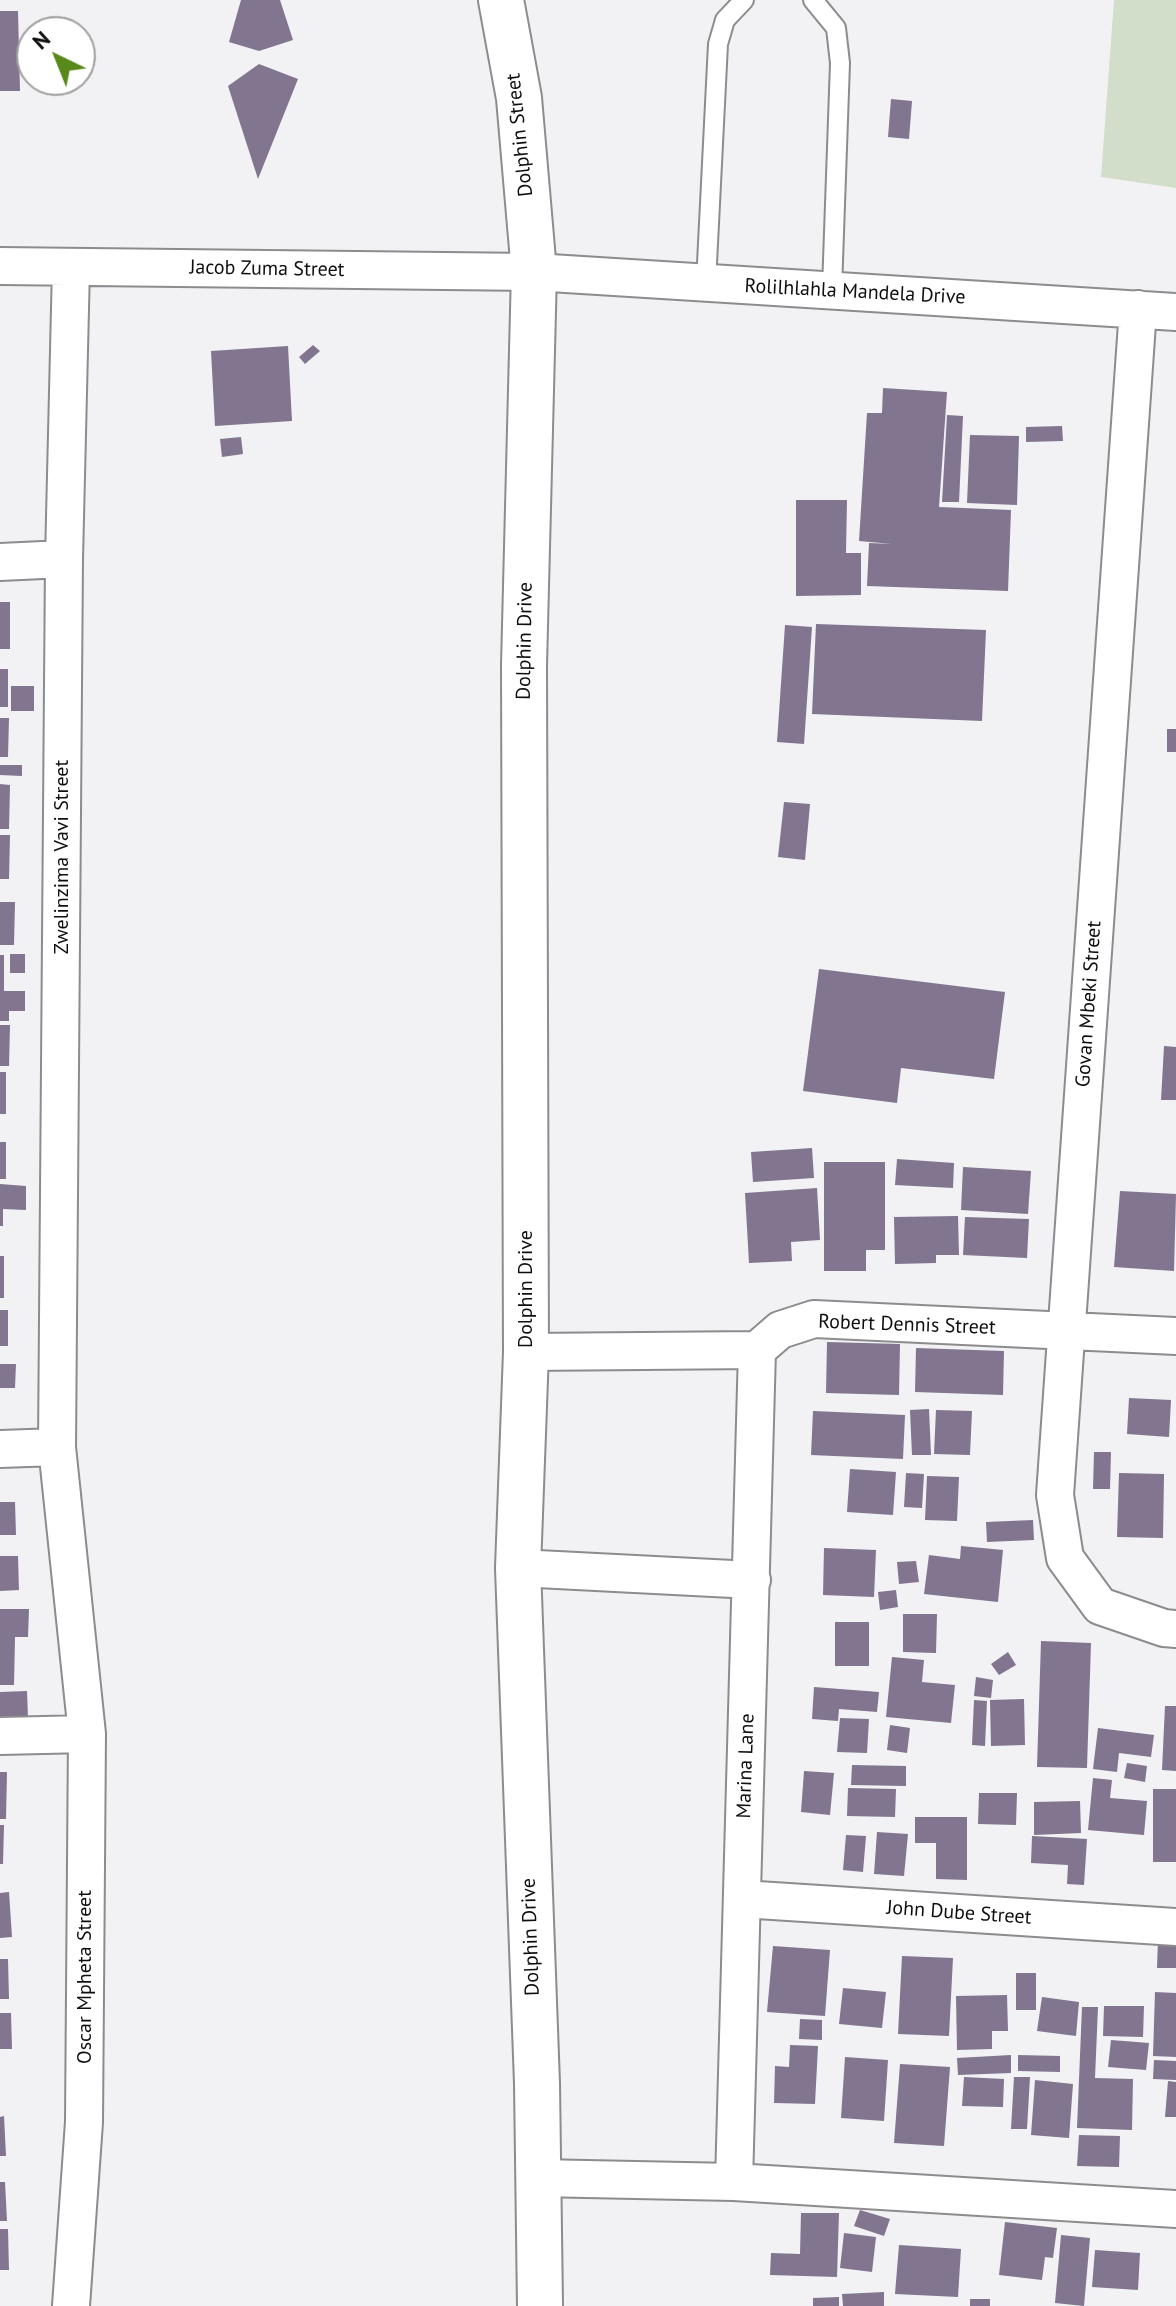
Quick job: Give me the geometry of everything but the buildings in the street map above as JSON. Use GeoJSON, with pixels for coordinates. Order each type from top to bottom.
{"type":"FeatureCollection","features":[{"type":"Feature","properties":{"kind":"street","name":"Dolphin Street"},"geometry":{"type":"LineString","coordinates":[[501,0],[519,98],[534,272]]}},
{"type":"Feature","properties":{"kind":"street","name":"Jacob Zuma Street"},"geometry":{"type":"LineString","coordinates":[[0,266],[534,272]]}},
{"type":"Feature","properties":{"kind":"street","name":"Zwelinzima Vavi Street"},"geometry":{"type":"LineString","coordinates":[[71,267],[64,559],[57,1447],[87,1734]]}},
{"type":"Feature","properties":{"kind":"street","name":"Rolilhlahla Mandela Drive"},"geometry":{"type":"LineString","coordinates":[[534,272],[1176,312]]}},
{"type":"Feature","properties":{"kind":"street","name":"Dolphin Drive"},"geometry":{"type":"LineString","coordinates":[[534,272],[524,665],[526,1352],[518,1568],[540,2306]]}},
{"type":"Feature","properties":{"kind":"street","name":"Govan Mbeki Street"},"geometry":{"type":"LineString","coordinates":[[1138,309],[1055,1495],[1065,1558],[1100,1606],[1164,1628],[1176,1629]]}},
{"type":"Feature","properties":{"kind":"street"},"geometry":{"type":"LineString","coordinates":[[0,562],[64,559]]}},
{"type":"Feature","properties":{"kind":"street","name":"Robert Dennis Street"},"geometry":{"type":"LineString","coordinates":[[757,1350],[780,1330],[814,1319],[1176,1336]]}},
{"type":"Feature","properties":{"kind":"street"},"geometry":{"type":"LineString","coordinates":[[526,1352],[757,1350]]}},
{"type":"Feature","properties":{"kind":"street","name":"Marina Lane"},"geometry":{"type":"LineString","coordinates":[[734,2182],[757,1350]]}},
{"type":"Feature","properties":{"kind":"street"},"geometry":{"type":"LineString","coordinates":[[0,1449],[57,1447]]}},
{"type":"Feature","properties":{"kind":"street"},"geometry":{"type":"LineString","coordinates":[[518,1568],[752,1580]]}},
{"type":"Feature","properties":{"kind":"street"},"geometry":{"type":"LineString","coordinates":[[0,1736],[87,1734]]}},
{"type":"Feature","properties":{"kind":"street","name":"Oscar Mpheta Street"},"geometry":{"type":"LineString","coordinates":[[71,2306],[84,2122],[87,1734]]}},
{"type":"Feature","properties":{"kind":"street","name":"John Dube Street"},"geometry":{"type":"LineString","coordinates":[[742,1899],[1176,1927]]}},
{"type":"Feature","properties":{"kind":"street"},"geometry":{"type":"LineString","coordinates":[[537,2178],[734,2182],[1176,2209]]}},
{"type":"Feature","properties":{"kind":"lane"},"geometry":{"type":"LineString","coordinates":[[706,283],[718,44],[725,20],[744,0]]}},
{"type":"Feature","properties":{"kind":"lane"},"geometry":{"type":"LineString","coordinates":[[813,0],[836,28],[840,63],[832,289]]}},
{"type":"Feature","properties":{"kind":"green space"},"geometry":{"type":"Polygon","coordinates":[[[1114,0],[1176,0],[1176,188],[1101,177],[1114,0]]]}}]}
